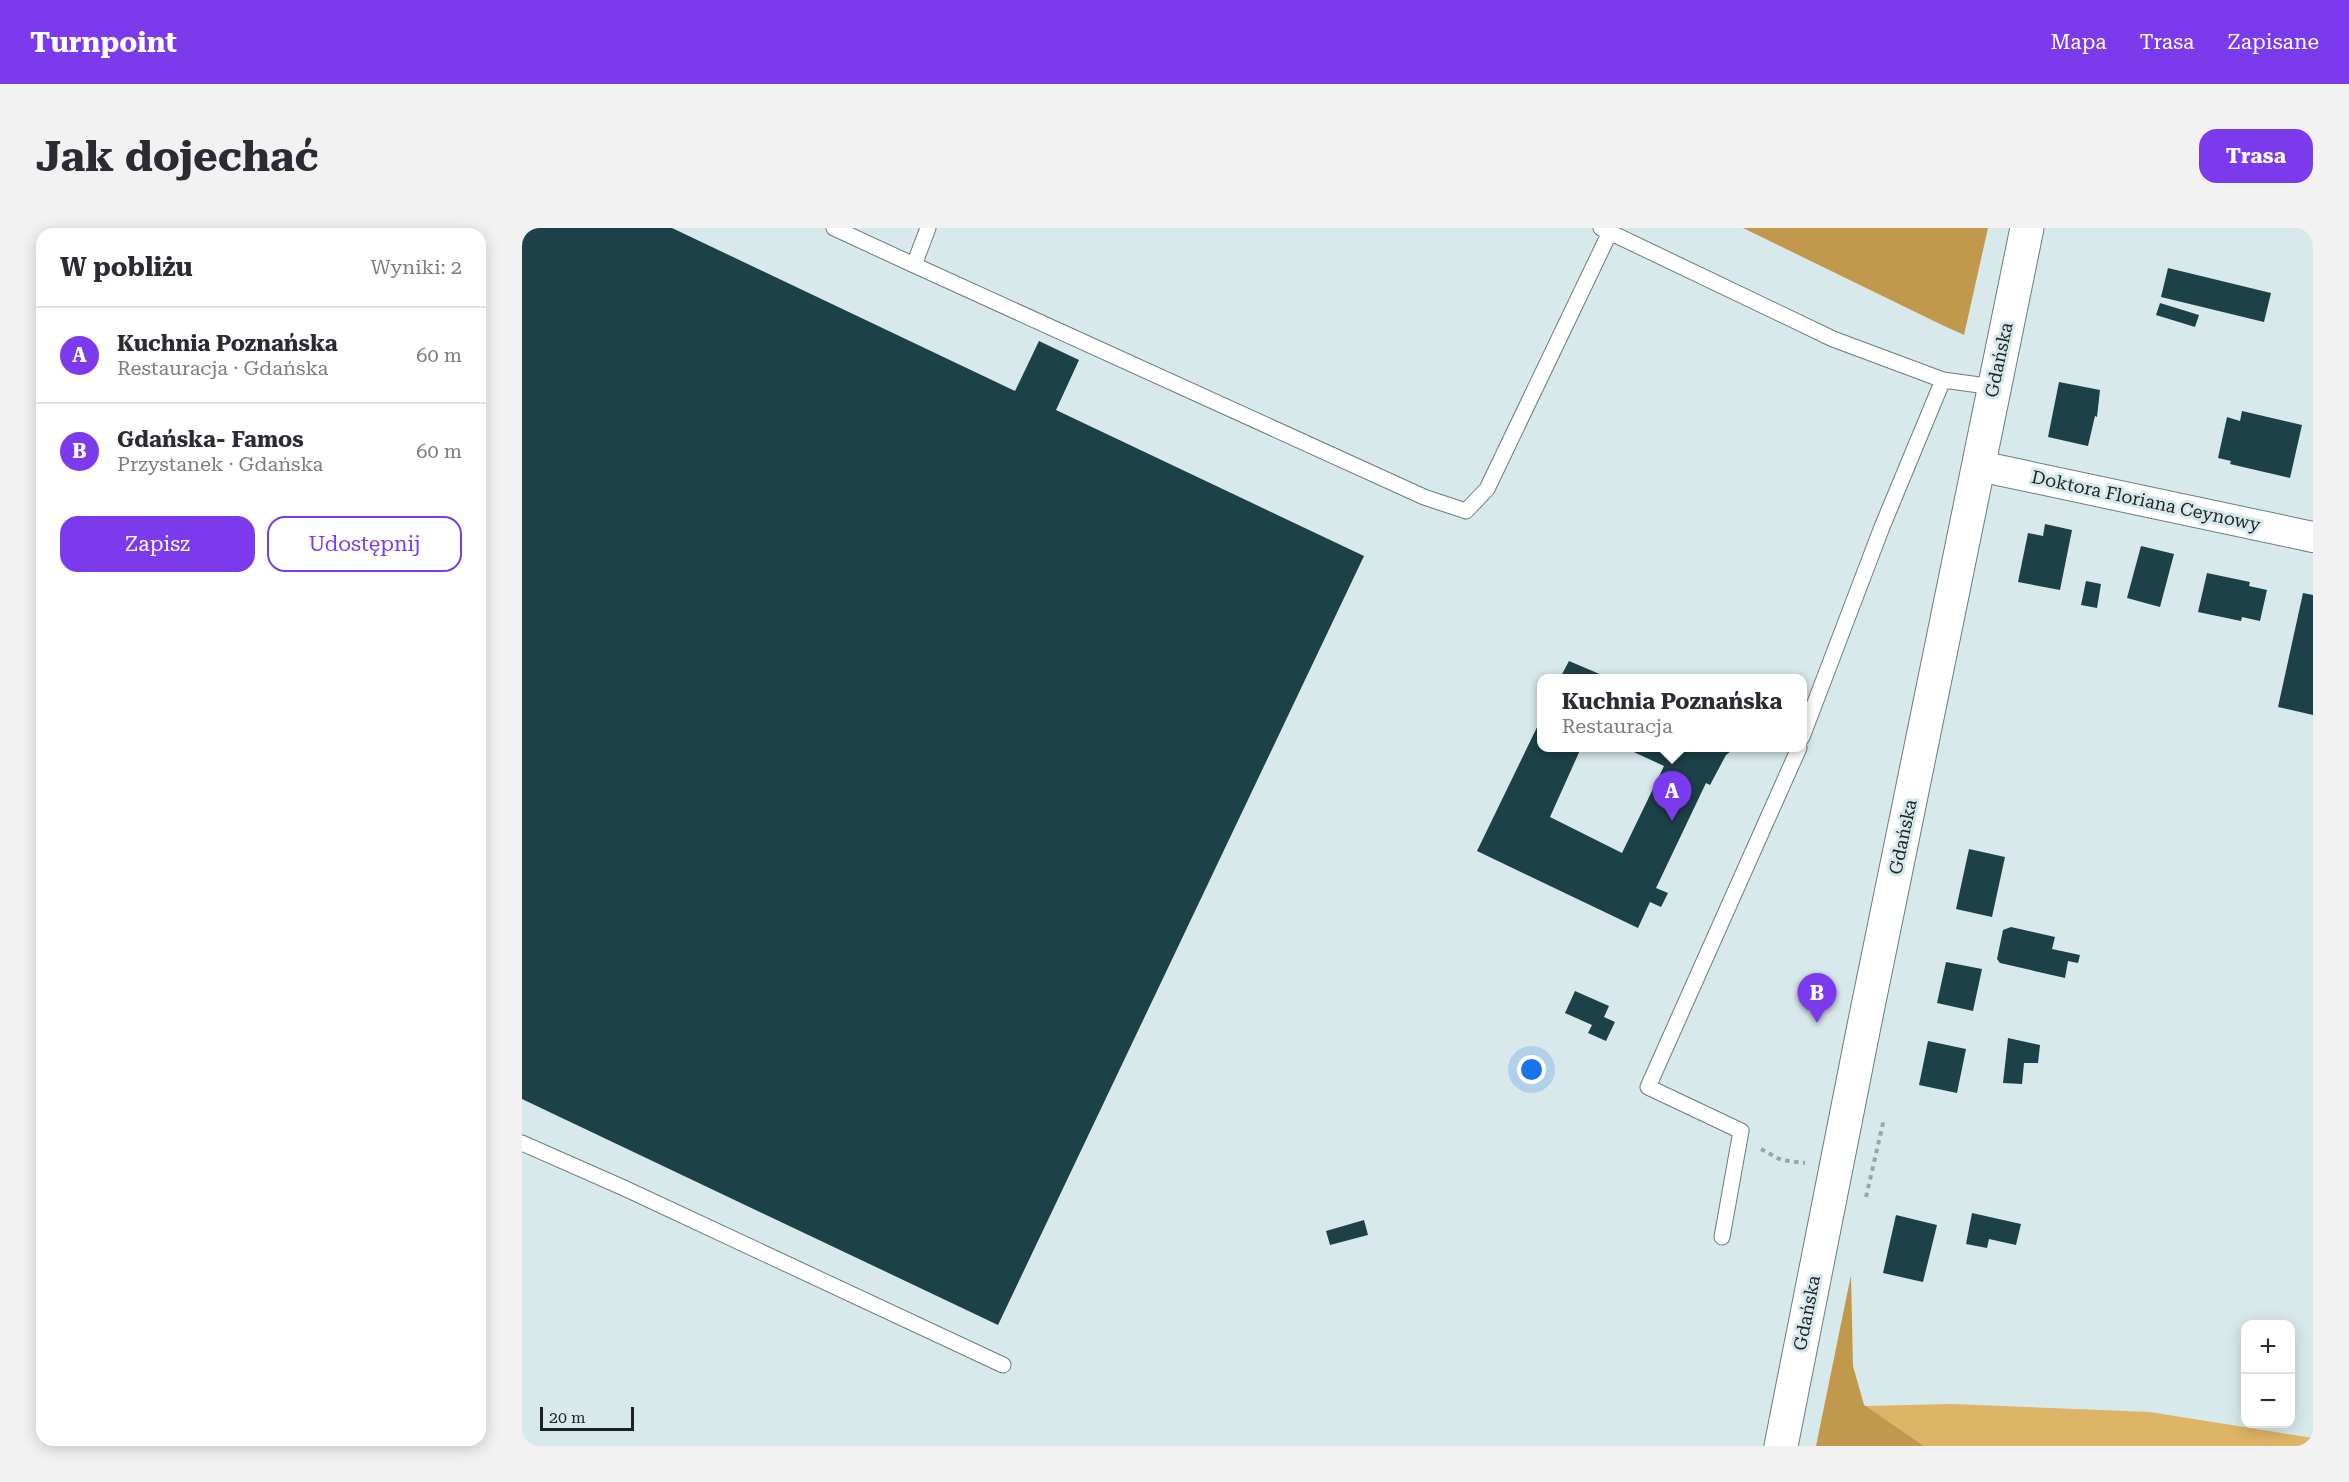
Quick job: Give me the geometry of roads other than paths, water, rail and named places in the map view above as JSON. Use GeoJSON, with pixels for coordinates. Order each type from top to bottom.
{"type":"FeatureCollection","features":[{"type":"Feature","properties":{"kind":"main road","name":"Gdańska"},"geometry":{"type":"LineString","coordinates":[[1781,1446],[1857,1059],[2027,228]]}},
{"type":"Feature","properties":{"kind":"street","name":"Doktora Floriana Ceynowy"},"geometry":{"type":"LineString","coordinates":[[1978,466],[2313,537]]}},
{"type":"Feature","properties":{"kind":"lane"},"geometry":{"type":"LineString","coordinates":[[834,228],[1424,497],[1467,510],[1487,489],[1606,230],[1833,339],[1943,380],[1994,387]]}},
{"type":"Feature","properties":{"kind":"lane"},"geometry":{"type":"LineString","coordinates":[[914,265],[928,228]]}},
{"type":"Feature","properties":{"kind":"lane"},"geometry":{"type":"LineString","coordinates":[[1807,726],[1882,527],[1943,380]]}},
{"type":"Feature","properties":{"kind":"lane"},"geometry":{"type":"LineString","coordinates":[[1722,1237],[1741,1131],[1648,1087],[1797,752]]}},
{"type":"Feature","properties":{"kind":"lane"},"geometry":{"type":"LineString","coordinates":[[522,1143],[635,1193],[1002,1365]]}},
{"type":"Feature","properties":{"kind":"place","name":"Kuchnia Poznańska"},"geometry":{"type":"Point","coordinates":[1672,821]}},
{"type":"Feature","properties":{"kind":"place","name":"Gdańska- Famos"},"geometry":{"type":"Point","coordinates":[1817,1023]}}]}
